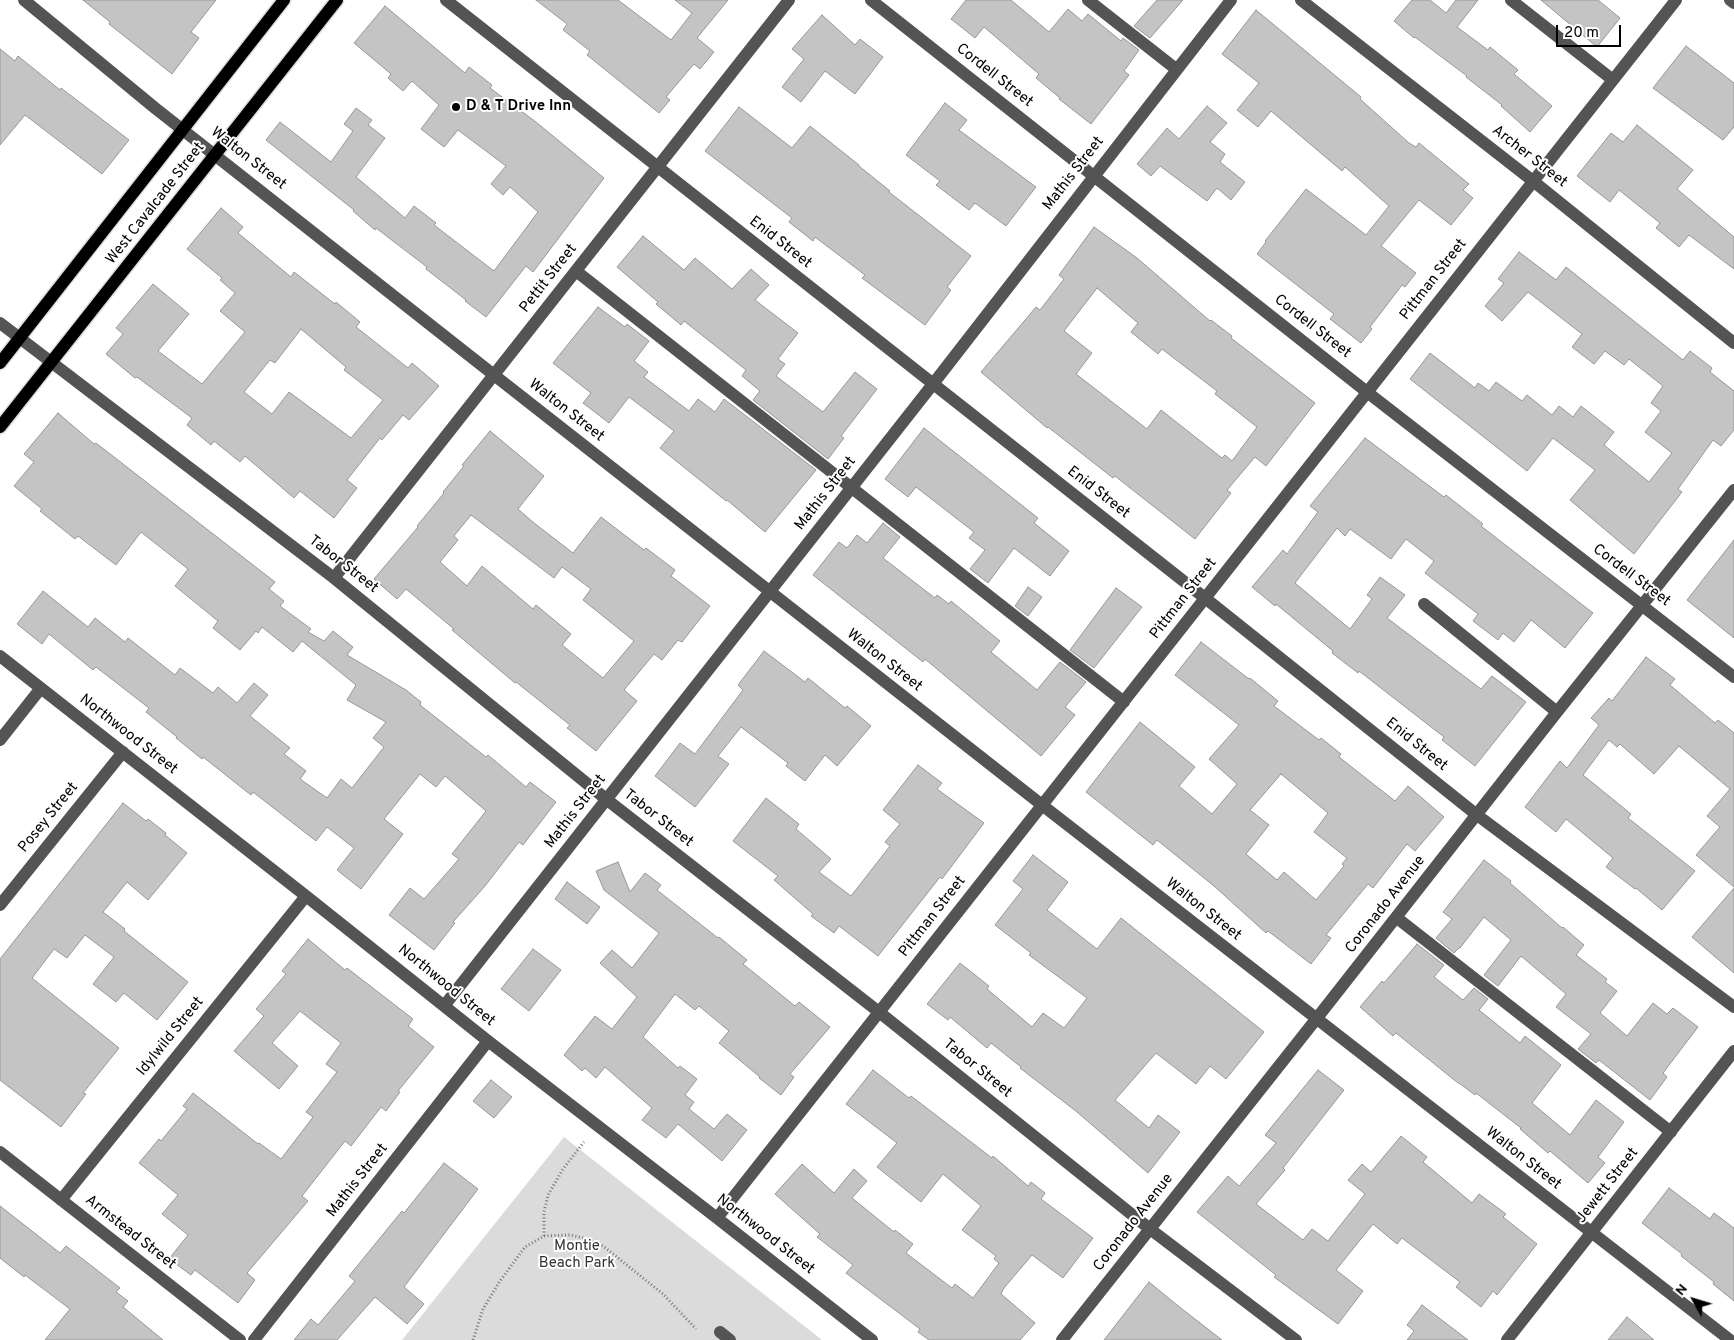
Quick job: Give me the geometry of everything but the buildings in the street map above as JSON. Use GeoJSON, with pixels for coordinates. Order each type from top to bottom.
{"type":"FeatureCollection","features":[{"type":"Feature","properties":{"kind":"main road","name":"West Cavalcade Street"},"geometry":{"type":"LineString","coordinates":[[0,363],[284,0]]}},
{"type":"Feature","properties":{"kind":"main road","name":"West Cavalcade Street"},"geometry":{"type":"LineString","coordinates":[[0,427],[337,0]]}},
{"type":"Feature","properties":{"kind":"street","name":"Walton Street"},"geometry":{"type":"LineString","coordinates":[[24,0],[216,155],[770,592],[1730,1340]]}},
{"type":"Feature","properties":{"kind":"street","name":"Enid Street"},"geometry":{"type":"LineString","coordinates":[[446,0],[1477,814],[1734,1007]]}},
{"type":"Feature","properties":{"kind":"street","name":"Pettit Street"},"geometry":{"type":"LineString","coordinates":[[334,578],[789,0]]}},
{"type":"Feature","properties":{"kind":"street","name":"Cordell Street"},"geometry":{"type":"LineString","coordinates":[[872,0],[1367,392],[1734,677]]}},
{"type":"Feature","properties":{"kind":"street"},"geometry":{"type":"LineString","coordinates":[[1088,0],[1176,69]]}},
{"type":"Feature","properties":{"kind":"street","name":"Mathis Street"},"geometry":{"type":"LineString","coordinates":[[444,1006],[933,384],[1231,0]]}},
{"type":"Feature","properties":{"kind":"street","name":"Archer Street"},"geometry":{"type":"LineString","coordinates":[[1301,0],[1533,181],[1734,343]]}},
{"type":"Feature","properties":{"kind":"street"},"geometry":{"type":"LineString","coordinates":[[1511,0],[1613,80]]}},
{"type":"Feature","properties":{"kind":"street","name":"Pittman Street"},"geometry":{"type":"LineString","coordinates":[[717,1218],[1676,0]]}},
{"type":"Feature","properties":{"kind":"street"},"geometry":{"type":"LineString","coordinates":[[1730,0],[1734,3]]}},
{"type":"Feature","properties":{"kind":"street"},"geometry":{"type":"LineString","coordinates":[[576,271],[1124,702]]}},
{"type":"Feature","properties":{"kind":"street","name":"Tabor Street"},"geometry":{"type":"LineString","coordinates":[[0,323],[334,578],[606,799],[879,1012],[1150,1229],[1296,1340]]}},
{"type":"Feature","properties":{"kind":"street","name":"Coronado Avenue"},"geometry":{"type":"LineString","coordinates":[[1062,1340],[1734,490]]}},
{"type":"Feature","properties":{"kind":"street"},"geometry":{"type":"LineString","coordinates":[[1723,504],[1734,512]]}},
{"type":"Feature","properties":{"kind":"street"},"geometry":{"type":"LineString","coordinates":[[1424,604],[1557,712]]}},
{"type":"Feature","properties":{"kind":"street","name":"Northwood Street"},"geometry":{"type":"LineString","coordinates":[[0,656],[488,1041],[872,1340]]}},
{"type":"Feature","properties":{"kind":"street"},"geometry":{"type":"LineString","coordinates":[[0,740],[41,688]]}},
{"type":"Feature","properties":{"kind":"street","name":"Posey Street"},"geometry":{"type":"LineString","coordinates":[[0,905],[123,752]]}},
{"type":"Feature","properties":{"kind":"street","name":"Idylwild Street"},"geometry":{"type":"LineString","coordinates":[[61,1200],[306,896]]}},
{"type":"Feature","properties":{"kind":"street"},"geometry":{"type":"LineString","coordinates":[[1397,918],[1671,1132]]}},
{"type":"Feature","properties":{"kind":"street","name":"Mathis Street"},"geometry":{"type":"LineString","coordinates":[[254,1340],[488,1041]]}},
{"type":"Feature","properties":{"kind":"street","name":"Jewett Street"},"geometry":{"type":"LineString","coordinates":[[1507,1340],[1734,1051]]}},
{"type":"Feature","properties":{"kind":"street","name":"Armstead Street"},"geometry":{"type":"LineString","coordinates":[[0,1152],[240,1340]]}},
{"type":"Feature","properties":{"kind":"path"},"geometry":{"type":"LineString","coordinates":[[544,1236],[544,1212],[548,1195],[563,1169],[584,1142]]}},
{"type":"Feature","properties":{"kind":"path"},"geometry":{"type":"LineString","coordinates":[[474,1340],[483,1310],[500,1280],[525,1248],[544,1236],[570,1235],[588,1239],[603,1246],[663,1294],[696,1329]]}},
{"type":"Feature","properties":{"kind":"green space","name":"Montie Beach Park"},"geometry":{"type":"Polygon","coordinates":[[[564,1137],[822,1340],[402,1340],[564,1137]]]}},
{"type":"Feature","properties":{"kind":"place","name":"D & T Drive Inn"},"geometry":{"type":"Point","coordinates":[456,107]}}]}
